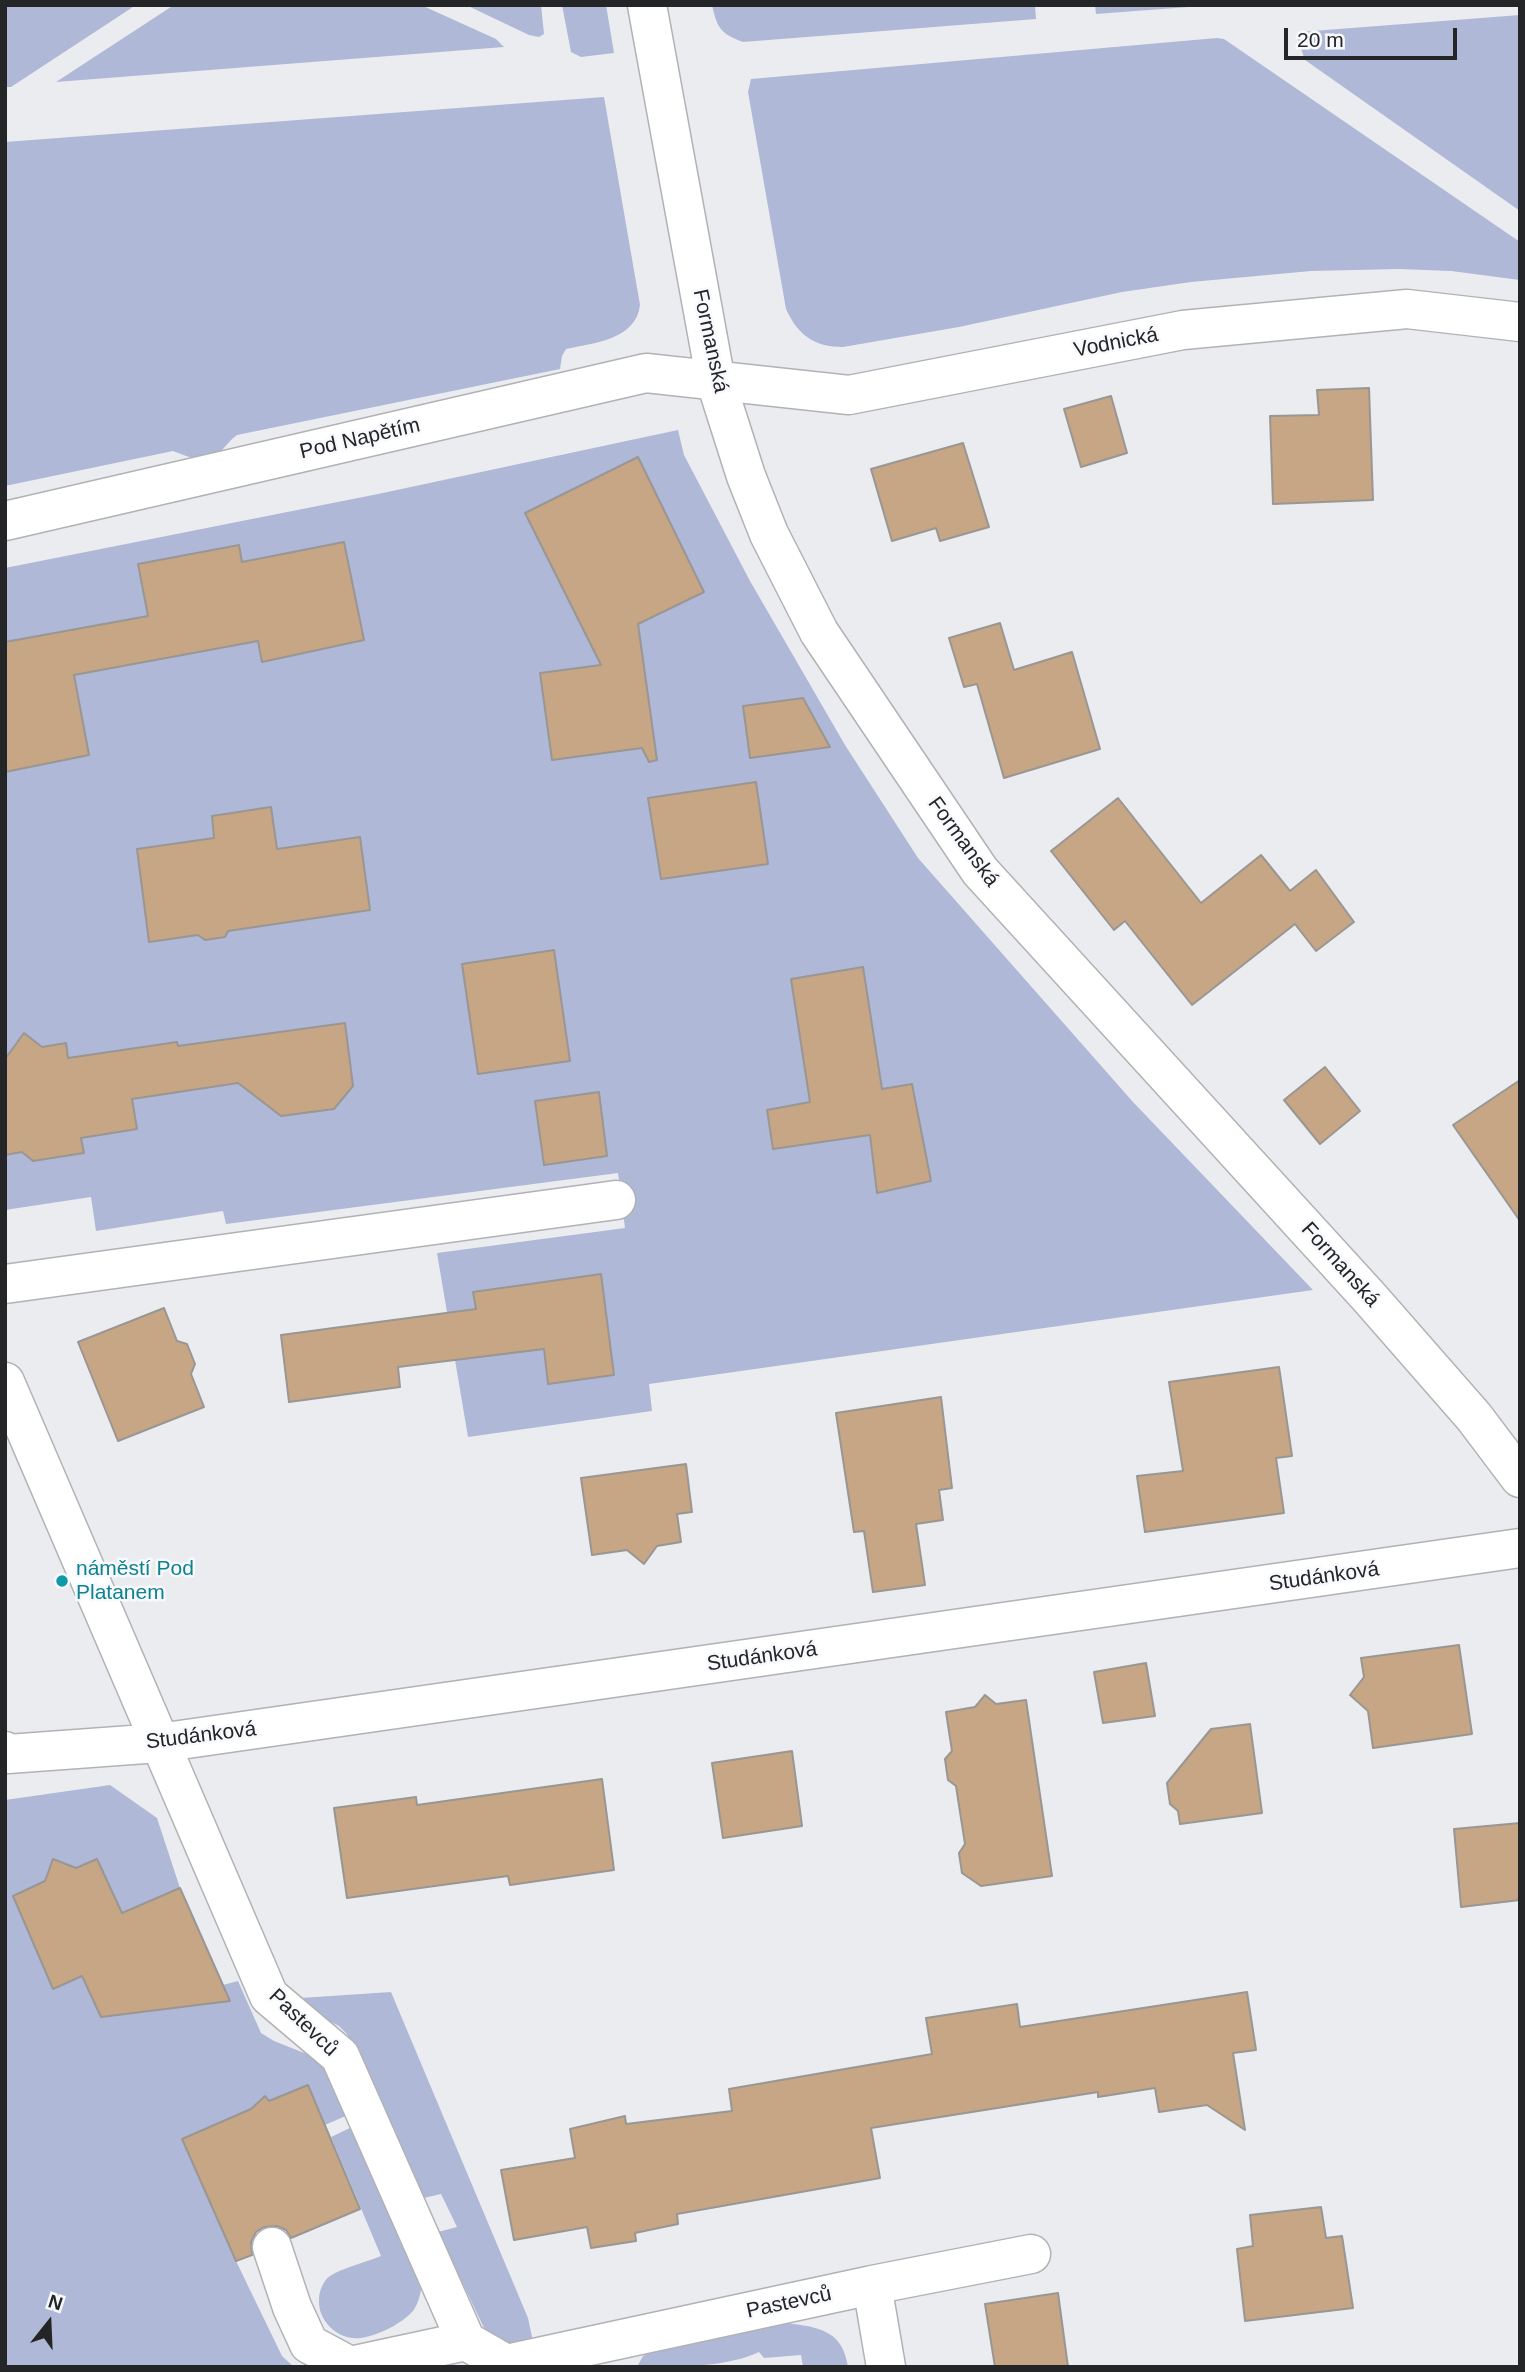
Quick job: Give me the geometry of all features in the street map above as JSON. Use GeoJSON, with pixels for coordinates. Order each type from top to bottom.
{"type":"FeatureCollection","features":[{"type":"Feature","properties":{"kind":"street","name":"Formanská"},"geometry":{"type":"LineString","coordinates":[[647,5],[716,382],[746,476],[769,534],[820,632],[980,871],[1369,1297],[1474,1417],[1520,1478]]}},
{"type":"Feature","properties":{"kind":"street","name":"Vodnická"},"geometry":{"type":"LineString","coordinates":[[716,382],[849,395],[1183,330],[1407,309],[1520,323]]}},
{"type":"Feature","properties":{"kind":"street","name":"Pod Napětím"},"geometry":{"type":"LineString","coordinates":[[5,521],[646,373],[716,382]]}},
{"type":"Feature","properties":{"kind":"street"},"geometry":{"type":"LineString","coordinates":[[5,1284],[616,1200]]}},
{"type":"Feature","properties":{"kind":"street"},"geometry":{"type":"LineString","coordinates":[[5,1382],[159,1743]]}},
{"type":"Feature","properties":{"kind":"street","name":"Studánková"},"geometry":{"type":"LineString","coordinates":[[5,1751],[8,1754],[159,1743],[1520,1548]]}},
{"type":"Feature","properties":{"kind":"street","name":"Pastevců"},"geometry":{"type":"LineString","coordinates":[[159,1743],[269,1996],[340,2056],[466,2341],[506,2364],[1031,2254]]}},
{"type":"Feature","properties":{"kind":"street"},"geometry":{"type":"LineString","coordinates":[[272,2247],[292,2307],[309,2344],[351,2367],[466,2341]]}},
{"type":"Feature","properties":{"kind":"street"},"geometry":{"type":"LineString","coordinates":[[878,2284],[886,2367]]}},
{"type":"Feature","properties":{"kind":"street"},"geometry":{"type":"LineString","coordinates":[[878,2284],[901,2367]]}},
{"type":"Feature","properties":{"kind":"shaded area"},"geometry":{"type":"Polygon","coordinates":[[[5,5],[136,5],[11,87],[5,87],[5,5]]]}},
{"type":"Feature","properties":{"kind":"shaded area"},"geometry":{"type":"Polygon","coordinates":[[[174,5],[421,5],[496,39],[504,47],[56,82],[174,5]]]}},
{"type":"Feature","properties":{"kind":"shaded area"},"geometry":{"type":"Polygon","coordinates":[[[466,5],[541,5],[544,34],[539,37],[529,35],[466,5]]]}},
{"type":"Feature","properties":{"kind":"shaded area"},"geometry":{"type":"Polygon","coordinates":[[[562,5],[606,5],[614,53],[581,57],[571,52],[562,5]]]}},
{"type":"Feature","properties":{"kind":"shaded area"},"geometry":{"type":"Polygon","coordinates":[[[712,5],[1035,5],[1036,19],[743,42],[721,29],[712,5]]]}},
{"type":"Feature","properties":{"kind":"shaded area"},"geometry":{"type":"Polygon","coordinates":[[[1095,5],[1215,5],[1096,14],[1095,5]]]}},
{"type":"Feature","properties":{"kind":"shaded area"},"geometry":{"type":"Polygon","coordinates":[[[1520,15],[1520,211],[1305,60],[1298,40],[1300,32],[1520,15]]]}},
{"type":"Feature","properties":{"kind":"shaded area"},"geometry":{"type":"Polygon","coordinates":[[[1224,39],[1520,242],[1520,280],[1451,271],[1399,269],[1311,271],[1191,282],[1122,292],[959,327],[843,347],[815,342],[796,326],[786,309],[748,92],[751,79],[1224,39]]]}},
{"type":"Feature","properties":{"kind":"shaded area"},"geometry":{"type":"Polygon","coordinates":[[[604,97],[640,305],[637,317],[622,333],[600,342],[566,349],[560,369],[237,435],[216,456],[210,458],[198,459],[173,451],[5,486],[5,142],[604,97]]]}},
{"type":"Feature","properties":{"kind":"shaded area"},"geometry":{"type":"Polygon","coordinates":[[[678,430],[684,455],[750,581],[845,745],[918,858],[1133,1102],[1313,1290],[649,1384],[652,1411],[468,1437],[437,1253],[625,1228],[618,1173],[226,1224],[223,1211],[96,1231],[91,1197],[5,1210],[5,568],[378,494],[678,430]]]}},
{"type":"Feature","properties":{"kind":"shaded area"},"geometry":{"type":"Polygon","coordinates":[[[110,1785],[157,1818],[180,1888],[122,1913],[97,1859],[74,1869],[51,1867],[47,1880],[13,1896],[53,1989],[82,1976],[102,2017],[229,2001],[223,1985],[238,1981],[261,2033],[322,2060],[350,2114],[325,2125],[307,2085],[269,2101],[265,2097],[251,2109],[183,2139],[236,2261],[282,2356],[294,2367],[5,2367],[5,1800],[110,1785]]]}},
{"type":"Feature","properties":{"kind":"shaded area"},"geometry":{"type":"Polygon","coordinates":[[[391,1992],[528,2318],[534,2346],[516,2351],[486,2332],[438,2232],[457,2227],[441,2194],[424,2198],[347,2034],[339,2026],[319,2016],[301,1998],[391,1992]]]}},
{"type":"Feature","properties":{"kind":"shaded area"},"geometry":{"type":"Polygon","coordinates":[[[354,2126],[422,2285],[417,2304],[405,2318],[394,2326],[361,2338],[345,2336],[331,2328],[322,2316],[319,2300],[322,2286],[330,2276],[381,2256],[331,2137],[354,2126]]]}},
{"type":"Feature","properties":{"kind":"shaded area"},"geometry":{"type":"Polygon","coordinates":[[[786,2323],[818,2329],[835,2338],[841,2345],[848,2367],[803,2367],[801,2355],[764,2358],[759,2352],[715,2364],[637,2367],[643,2356],[659,2349],[786,2323]]]}},
{"type":"Feature","properties":{"kind":"building"},"geometry":{"type":"Polygon","coordinates":[[[1369,388],[1373,500],[1273,504],[1270,416],[1319,415],[1317,390],[1369,388]]]}},
{"type":"Feature","properties":{"kind":"building"},"geometry":{"type":"Polygon","coordinates":[[[1111,396],[1127,453],[1081,467],[1064,409],[1111,396]]]}},
{"type":"Feature","properties":{"kind":"building"},"geometry":{"type":"Polygon","coordinates":[[[963,443],[989,527],[940,541],[936,528],[892,541],[871,469],[963,443]]]}},
{"type":"Feature","properties":{"kind":"building"},"geometry":{"type":"Polygon","coordinates":[[[638,457],[704,592],[638,624],[657,760],[649,762],[642,748],[552,760],[540,673],[601,665],[525,513],[638,457]]]}},
{"type":"Feature","properties":{"kind":"building"},"geometry":{"type":"Polygon","coordinates":[[[344,542],[364,640],[262,662],[258,641],[74,675],[89,755],[5,772],[5,642],[148,616],[138,564],[239,545],[242,562],[344,542]]]}},
{"type":"Feature","properties":{"kind":"building"},"geometry":{"type":"Polygon","coordinates":[[[1000,623],[1014,670],[1072,652],[1100,749],[1004,778],[977,684],[964,687],[949,638],[1000,623]]]}},
{"type":"Feature","properties":{"kind":"building"},"geometry":{"type":"Polygon","coordinates":[[[803,698],[830,747],[750,758],[743,706],[803,698]]]}},
{"type":"Feature","properties":{"kind":"building"},"geometry":{"type":"Polygon","coordinates":[[[756,782],[768,864],[661,879],[648,798],[756,782]]]}},
{"type":"Feature","properties":{"kind":"building"},"geometry":{"type":"Polygon","coordinates":[[[1118,798],[1201,903],[1261,855],[1290,891],[1316,870],[1354,922],[1316,951],[1295,924],[1192,1005],[1125,921],[1114,930],[1051,851],[1118,798]]]}},
{"type":"Feature","properties":{"kind":"building"},"geometry":{"type":"Polygon","coordinates":[[[271,807],[277,849],[360,837],[370,910],[228,931],[225,937],[205,940],[198,935],[149,942],[137,849],[214,838],[212,816],[271,807]]]}},
{"type":"Feature","properties":{"kind":"building"},"geometry":{"type":"Polygon","coordinates":[[[554,950],[570,1061],[478,1074],[462,964],[554,950]]]}},
{"type":"Feature","properties":{"kind":"building"},"geometry":{"type":"Polygon","coordinates":[[[863,967],[882,1089],[912,1084],[931,1181],[877,1193],[870,1135],[773,1149],[767,1110],[810,1102],[791,979],[863,967]]]}},
{"type":"Feature","properties":{"kind":"building"},"geometry":{"type":"Polygon","coordinates":[[[345,1023],[353,1086],[334,1109],[281,1116],[238,1083],[132,1099],[137,1129],[81,1138],[84,1153],[33,1161],[22,1152],[5,1155],[5,1059],[24,1033],[42,1047],[66,1043],[68,1058],[177,1042],[178,1046],[345,1023]]]}},
{"type":"Feature","properties":{"kind":"building"},"geometry":{"type":"Polygon","coordinates":[[[1325,1067],[1360,1111],[1320,1144],[1284,1100],[1325,1067]]]}},
{"type":"Feature","properties":{"kind":"building"},"geometry":{"type":"Polygon","coordinates":[[[1520,1080],[1520,1221],[1453,1125],[1520,1080]]]}},
{"type":"Feature","properties":{"kind":"building"},"geometry":{"type":"Polygon","coordinates":[[[599,1092],[607,1156],[544,1165],[535,1101],[599,1092]]]}},
{"type":"Feature","properties":{"kind":"building"},"geometry":{"type":"Polygon","coordinates":[[[601,1274],[614,1375],[548,1384],[544,1349],[398,1367],[400,1387],[289,1402],[281,1335],[476,1309],[473,1292],[601,1274]]]}},
{"type":"Feature","properties":{"kind":"building"},"geometry":{"type":"Polygon","coordinates":[[[164,1308],[177,1341],[187,1344],[195,1364],[191,1374],[204,1407],[118,1441],[78,1342],[164,1308]]]}},
{"type":"Feature","properties":{"kind":"building"},"geometry":{"type":"Polygon","coordinates":[[[1279,1367],[1292,1456],[1276,1458],[1284,1513],[1145,1532],[1137,1476],[1183,1471],[1169,1382],[1279,1367]]]}},
{"type":"Feature","properties":{"kind":"building"},"geometry":{"type":"Polygon","coordinates":[[[941,1397],[952,1488],[939,1490],[943,1520],[916,1524],[925,1585],[873,1592],[864,1531],[854,1532],[836,1413],[941,1397]]]}},
{"type":"Feature","properties":{"kind":"building"},"geometry":{"type":"Polygon","coordinates":[[[686,1464],[692,1512],[677,1514],[681,1542],[657,1546],[644,1564],[627,1550],[592,1555],[581,1478],[686,1464]]]}},
{"type":"Feature","properties":{"kind":"building"},"geometry":{"type":"Polygon","coordinates":[[[1459,1645],[1472,1734],[1373,1748],[1368,1711],[1350,1695],[1364,1677],[1361,1658],[1459,1645]]]}},
{"type":"Feature","properties":{"kind":"building"},"geometry":{"type":"Polygon","coordinates":[[[1146,1663],[1155,1716],[1103,1723],[1094,1672],[1146,1663]]]}},
{"type":"Feature","properties":{"kind":"building"},"geometry":{"type":"Polygon","coordinates":[[[985,1695],[996,1704],[1026,1700],[1052,1876],[981,1886],[962,1873],[959,1853],[965,1844],[956,1786],[948,1780],[945,1759],[952,1751],[946,1712],[975,1707],[985,1695]]]}},
{"type":"Feature","properties":{"kind":"building"},"geometry":{"type":"Polygon","coordinates":[[[1250,1724],[1262,1813],[1180,1824],[1178,1811],[1170,1804],[1167,1783],[1211,1729],[1250,1724]]]}},
{"type":"Feature","properties":{"kind":"building"},"geometry":{"type":"Polygon","coordinates":[[[792,1751],[802,1826],[723,1838],[712,1763],[792,1751]]]}},
{"type":"Feature","properties":{"kind":"building"},"geometry":{"type":"Polygon","coordinates":[[[602,1779],[614,1870],[510,1885],[508,1876],[347,1898],[334,1808],[416,1797],[417,1805],[602,1779]]]}},
{"type":"Feature","properties":{"kind":"building"},"geometry":{"type":"Polygon","coordinates":[[[1520,1823],[1520,1900],[1461,1907],[1454,1829],[1520,1823]]]}},
{"type":"Feature","properties":{"kind":"building"},"geometry":{"type":"Polygon","coordinates":[[[53,1859],[76,1868],[97,1859],[122,1913],[180,1888],[230,2001],[101,2017],[82,1976],[53,1989],[13,1896],[45,1881],[53,1859]]]}},
{"type":"Feature","properties":{"kind":"building"},"geometry":{"type":"Polygon","coordinates":[[[1247,1992],[1256,2050],[1233,2053],[1245,2130],[1207,2105],[1159,2112],[1155,2088],[1098,2097],[1098,2092],[871,2128],[880,2178],[677,2214],[678,2224],[635,2233],[636,2241],[591,2248],[587,2227],[514,2240],[501,2170],[575,2158],[570,2129],[625,2116],[626,2124],[732,2111],[729,2089],[932,2054],[926,2018],[1017,2004],[1020,2027],[1247,1992]]]}},
{"type":"Feature","properties":{"kind":"building"},"geometry":{"type":"Polygon","coordinates":[[[308,2085],[360,2209],[291,2238],[286,2230],[277,2226],[264,2227],[256,2232],[251,2242],[252,2255],[236,2261],[182,2139],[251,2109],[265,2096],[269,2101],[308,2085]]]}},
{"type":"Feature","properties":{"kind":"building"},"geometry":{"type":"Polygon","coordinates":[[[1321,2207],[1326,2238],[1342,2236],[1353,2308],[1245,2321],[1237,2249],[1253,2246],[1250,2215],[1321,2207]]]}},
{"type":"Feature","properties":{"kind":"building"},"geometry":{"type":"Polygon","coordinates":[[[1058,2293],[1068,2367],[995,2367],[985,2304],[1058,2293]]]}},
{"type":"Feature","properties":{"kind":"place","name":"náměstí Pod Platanem"},"geometry":{"type":"Point","coordinates":[62,1581]}}]}
